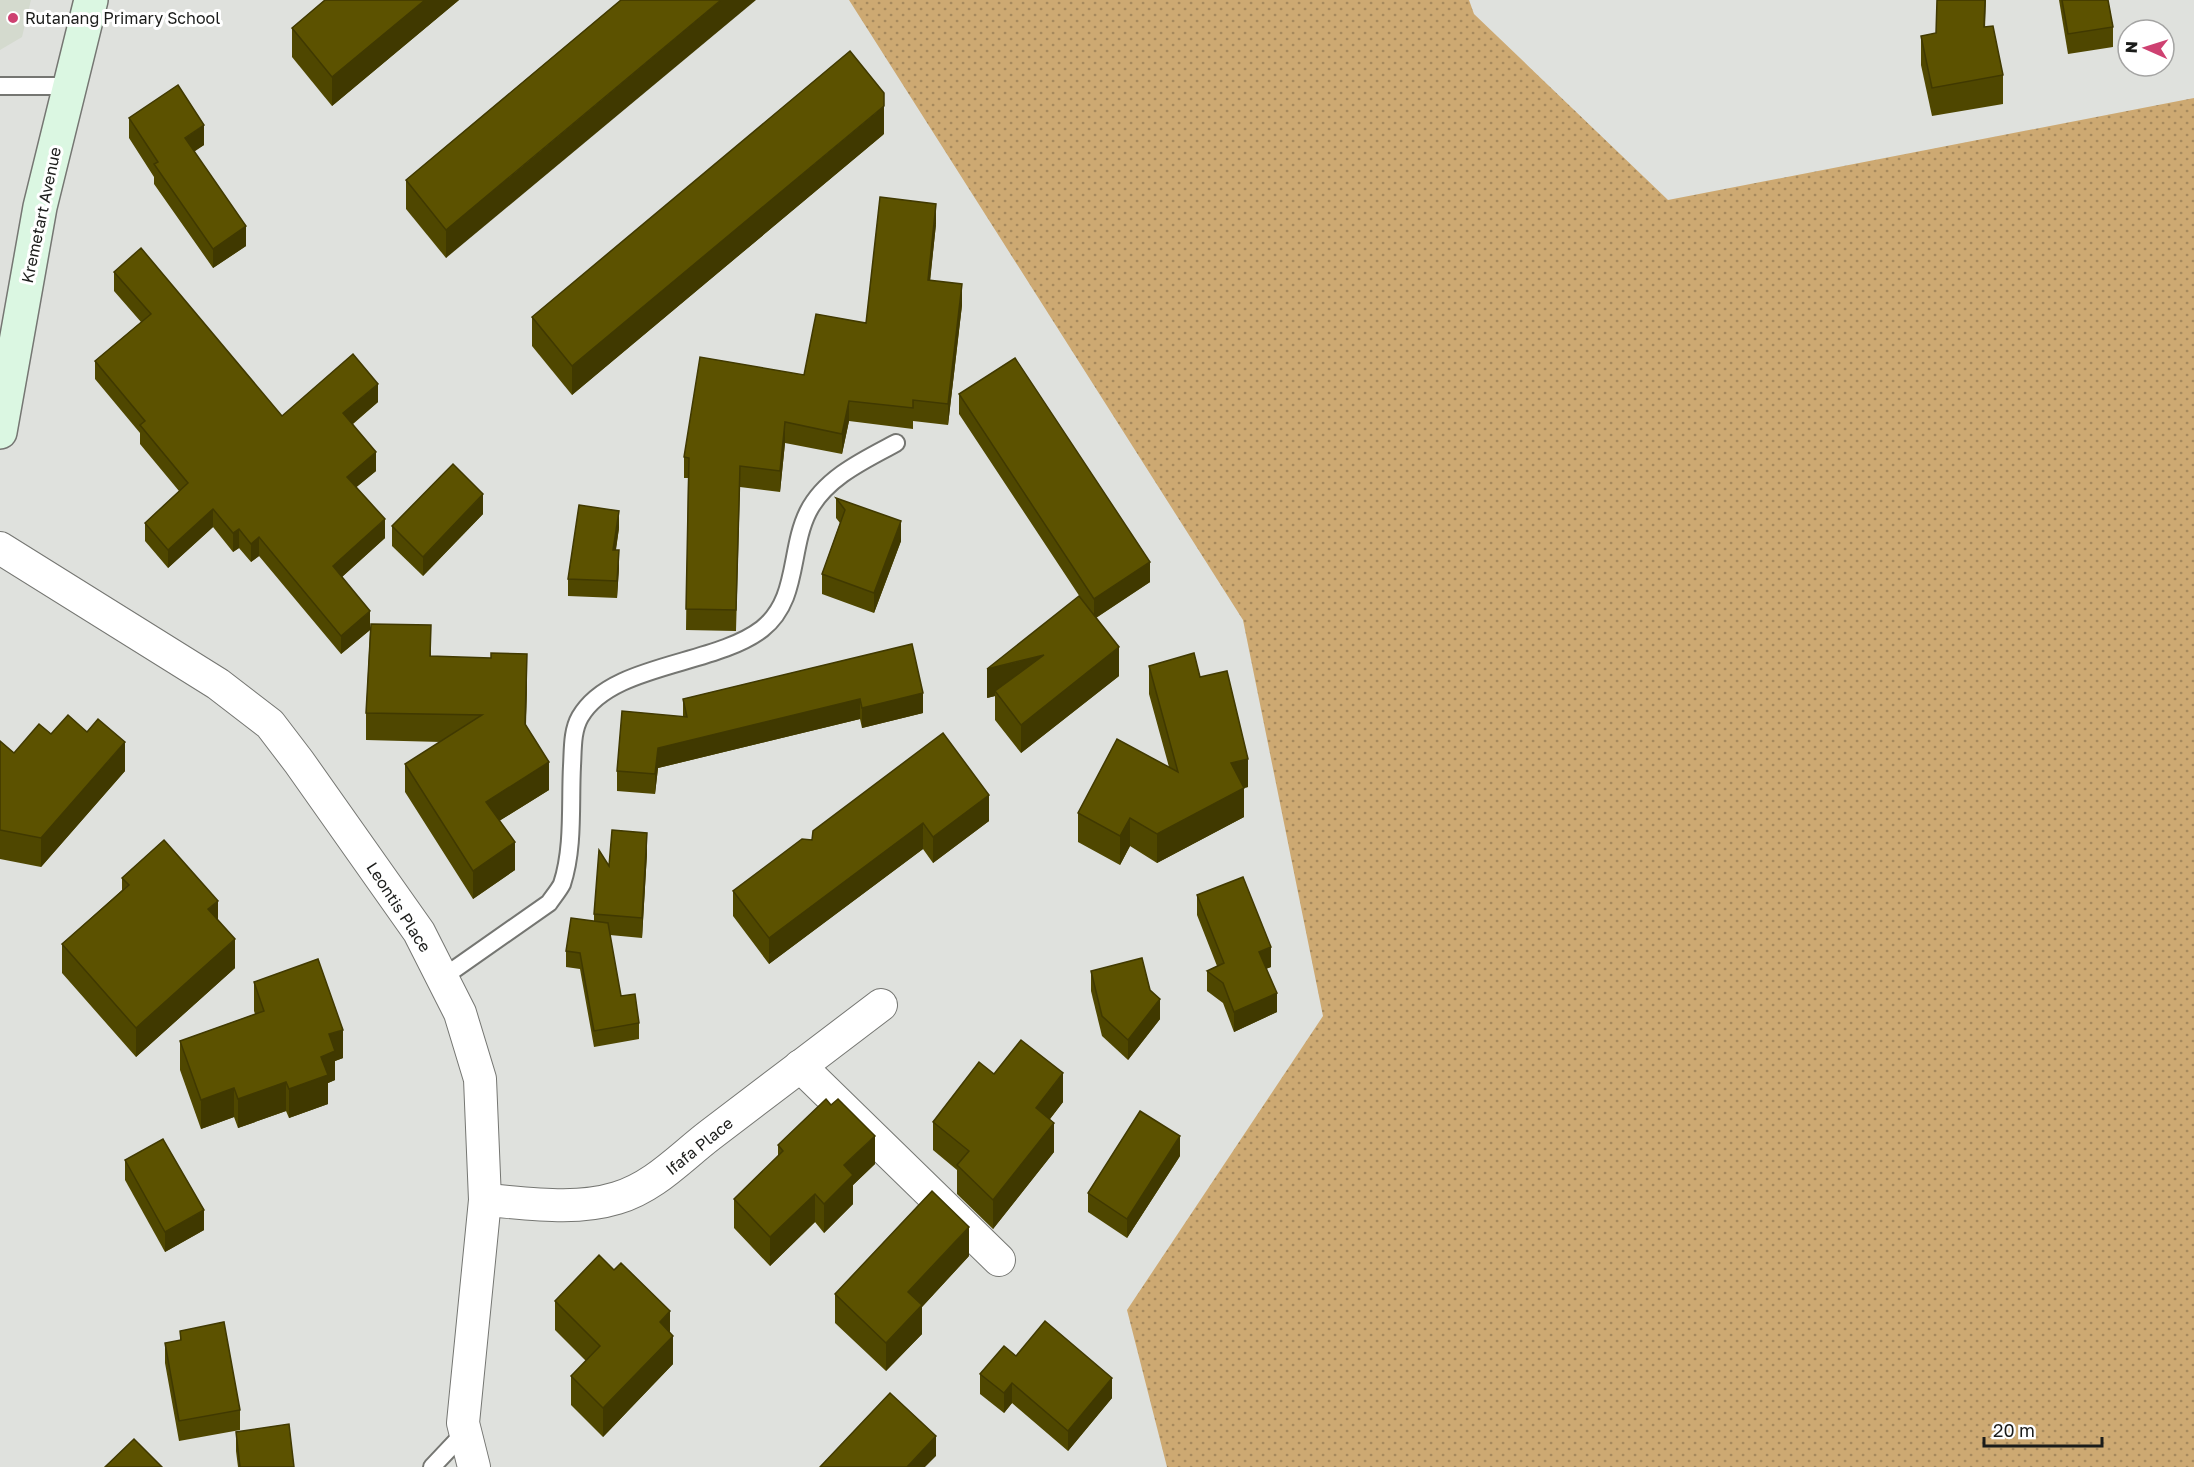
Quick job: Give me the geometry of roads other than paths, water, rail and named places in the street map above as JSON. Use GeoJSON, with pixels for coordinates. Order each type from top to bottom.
{"type":"FeatureCollection","features":[{"type":"Feature","properties":{"kind":"street","name":"Kremetart Avenue"},"geometry":{"type":"LineString","coordinates":[[0,432],[40,207],[91,0]]}},
{"type":"Feature","properties":{"kind":"street","name":"Leontis Place"},"geometry":{"type":"LineString","coordinates":[[0,548],[218,684],[270,724],[419,932],[460,1013],[480,1079],[485,1200],[463,1423],[474,1467]]}},
{"type":"Feature","properties":{"kind":"street","name":"Ifafa Place"},"geometry":{"type":"LineString","coordinates":[[485,1200],[554,1205],[588,1203],[617,1198],[659,1178],[701,1142],[881,1005]]}},
{"type":"Feature","properties":{"kind":"street"},"geometry":{"type":"LineString","coordinates":[[800,1066],[999,1260]]}},
{"type":"Feature","properties":{"kind":"lane"},"geometry":{"type":"LineString","coordinates":[[0,86],[70,86]]}},
{"type":"Feature","properties":{"kind":"lane"},"geometry":{"type":"LineString","coordinates":[[442,978],[549,903],[561,885],[568,851],[574,735],[582,714],[601,694],[635,676],[703,656],[747,639],[763,628],[774,617],[784,600],[791,582],[803,526],[815,500],[852,466],[896,443]]}},
{"type":"Feature","properties":{"kind":"lane"},"geometry":{"type":"LineString","coordinates":[[432,1467],[465,1432]]}},
{"type":"Feature","properties":{"kind":"place","name":"Rutanang Primary School"},"geometry":{"type":"Point","coordinates":[13,18]}}]}
